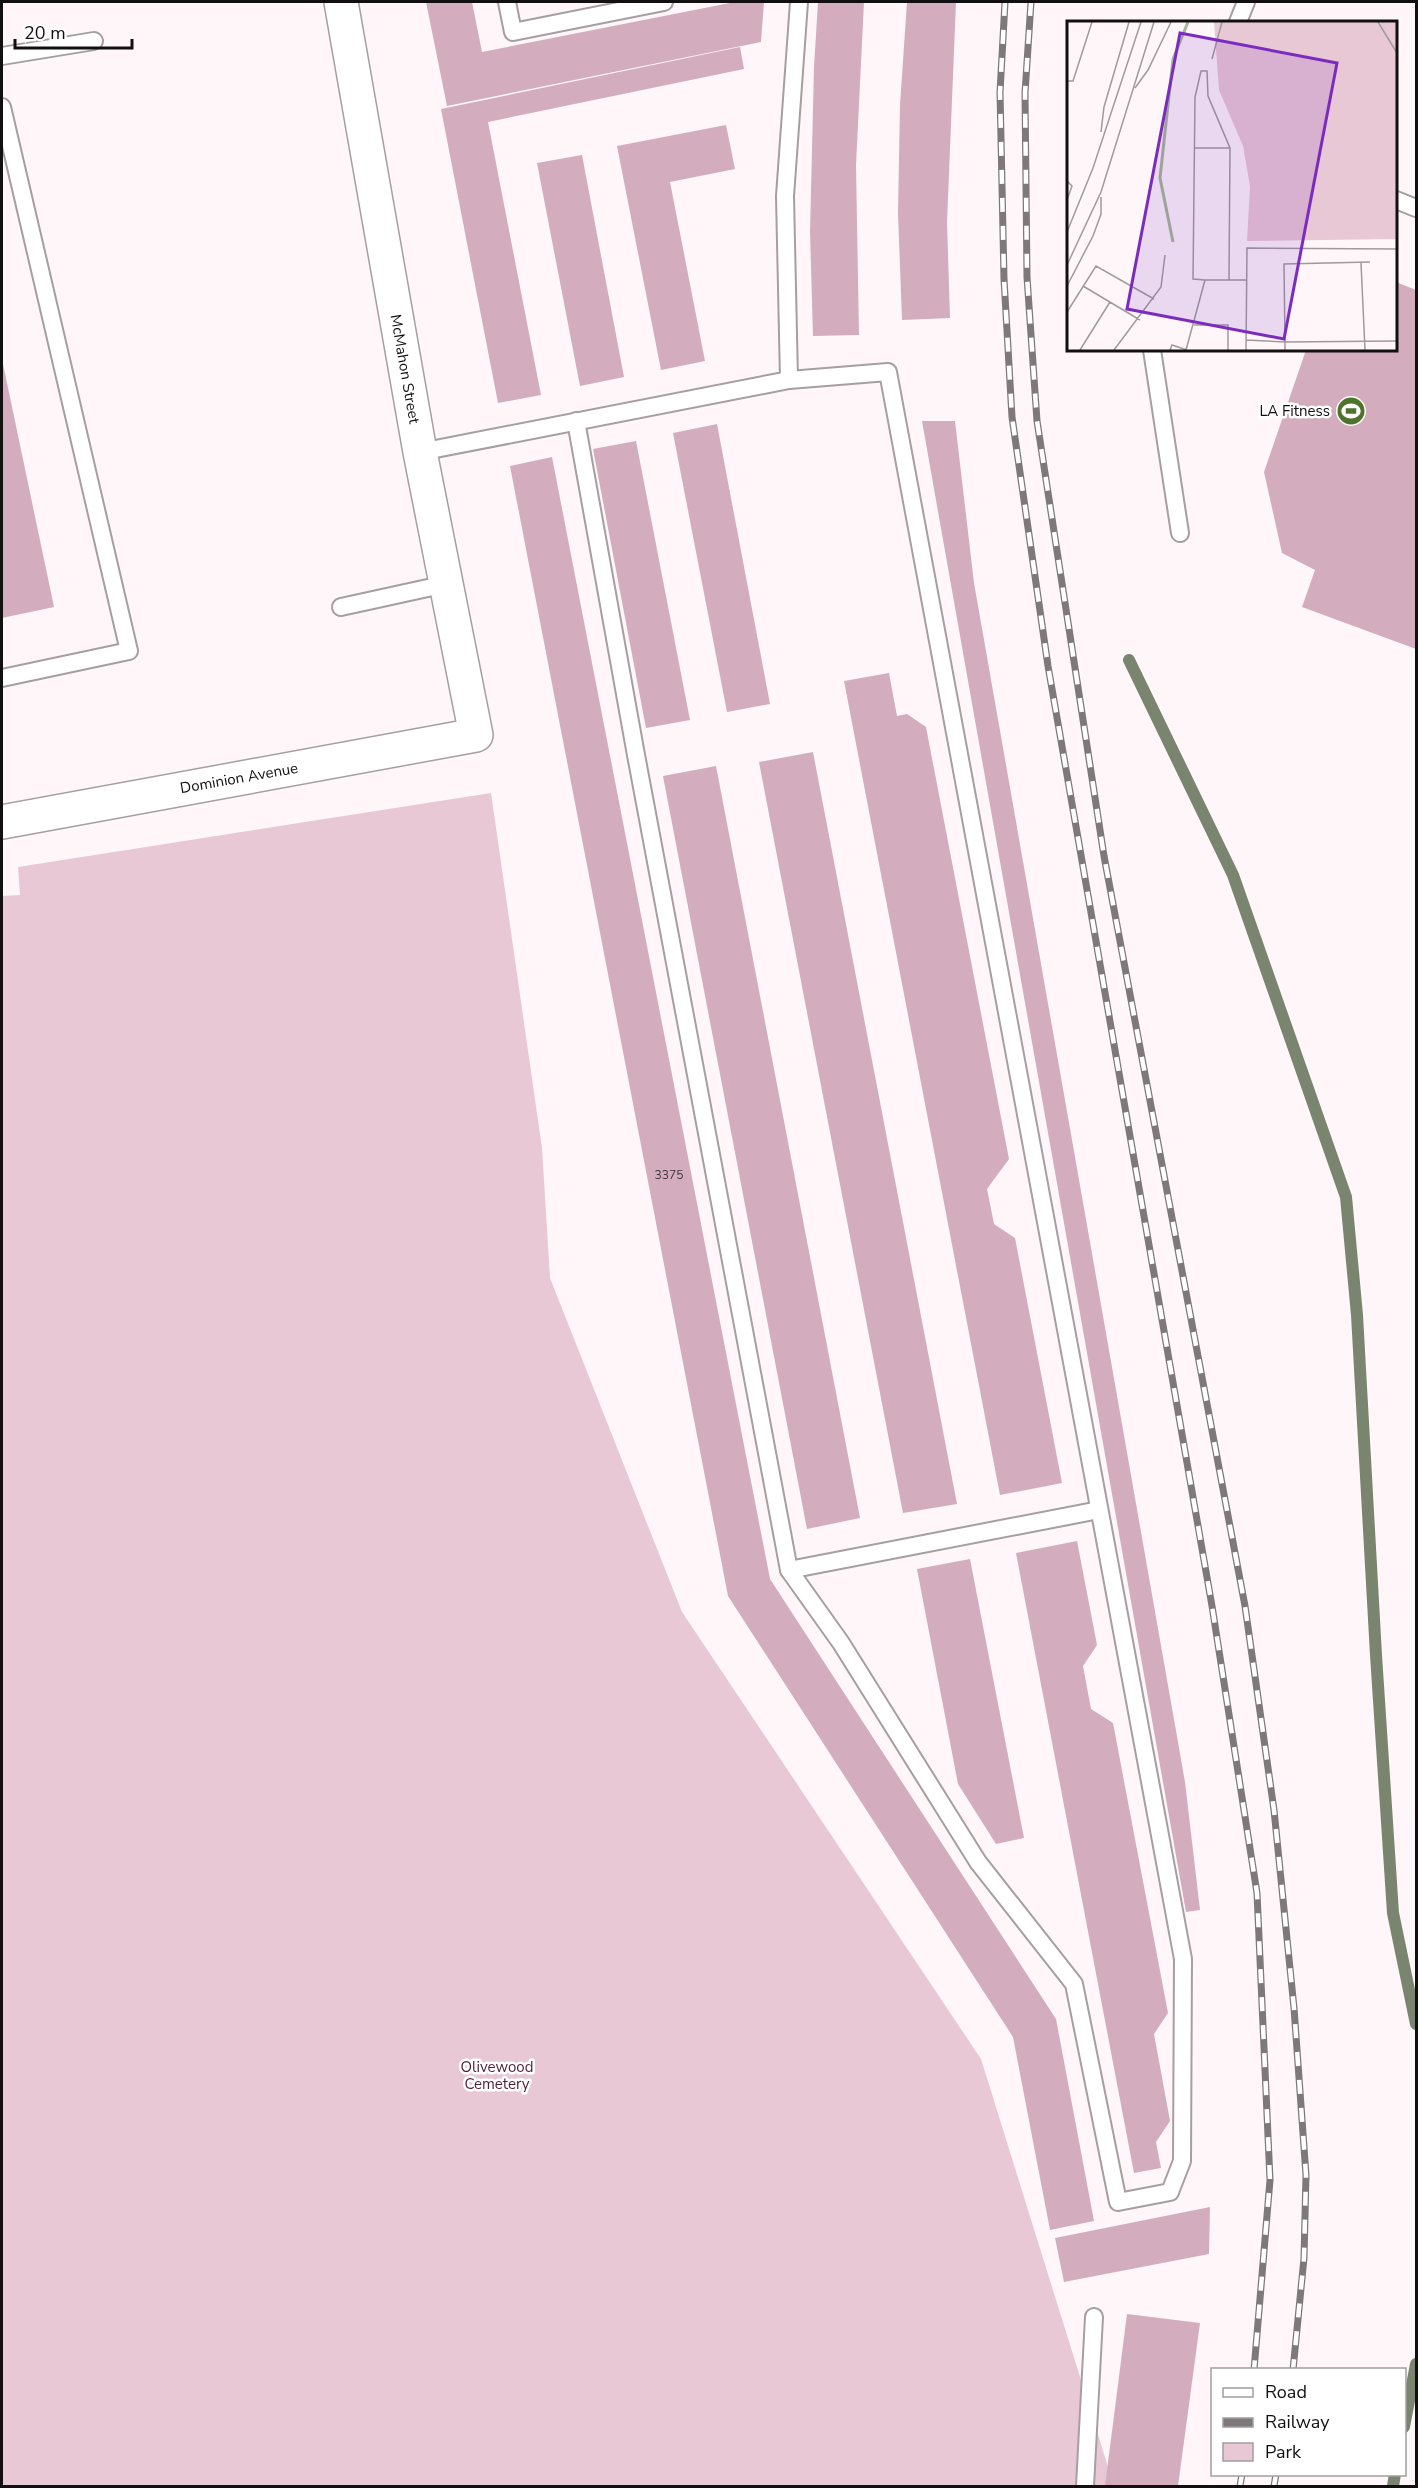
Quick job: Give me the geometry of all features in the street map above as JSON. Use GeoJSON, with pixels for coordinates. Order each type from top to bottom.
{"type":"FeatureCollection","features":[{"type":"Feature","properties":{"kind":"street","name":"McMahon Street"},"geometry":{"type":"LineString","coordinates":[[341,2],[420,452],[476,735]]}},
{"type":"Feature","properties":{"kind":"street","name":"Dominion Avenue"},"geometry":{"type":"LineString","coordinates":[[2,822],[476,735]]}},
{"type":"Feature","properties":{"kind":"lane"},"geometry":{"type":"LineString","coordinates":[[507,2],[513,32],[664,2]]}},
{"type":"Feature","properties":{"kind":"lane"},"geometry":{"type":"LineString","coordinates":[[789,380],[785,196],[799,2]]}},
{"type":"Feature","properties":{"kind":"lane"},"geometry":{"type":"LineString","coordinates":[[1238,21],[1246,2]]}},
{"type":"Feature","properties":{"kind":"lane"},"geometry":{"type":"LineString","coordinates":[[2,56],[94,41]]}},
{"type":"Feature","properties":{"kind":"lane"},"geometry":{"type":"LineString","coordinates":[[2,107],[129,651],[2,678]]}},
{"type":"Feature","properties":{"kind":"lane"},"geometry":{"type":"LineString","coordinates":[[1397,201],[1416,208]]}},
{"type":"Feature","properties":{"kind":"lane"},"geometry":{"type":"LineString","coordinates":[[1152,351],[1180,533]]}},
{"type":"Feature","properties":{"kind":"lane"},"geometry":{"type":"LineString","coordinates":[[420,452],[576,421],[789,380],[888,372],[1183,1959],[1182,2161],[1170,2192],[1118,2202],[1074,1984],[978,1862],[841,1643],[789,1570],[636,755],[576,421]]}},
{"type":"Feature","properties":{"kind":"lane"},"geometry":{"type":"LineString","coordinates":[[341,607],[446,584]]}},
{"type":"Feature","properties":{"kind":"lane"},"geometry":{"type":"LineString","coordinates":[[789,1570],[1099,1509]]}},
{"type":"Feature","properties":{"kind":"lane"},"geometry":{"type":"LineString","coordinates":[[1084,2487],[1094,2317]]}},
{"type":"Feature","properties":{"kind":"green space","name":"Olivewood Cemetery"},"geometry":{"type":"Polygon","coordinates":[[[491,793],[542,1148],[550,1278],[682,1612],[981,2059],[1114,2486],[2,2486],[2,896],[20,895],[18,867],[491,793]]]}},
{"type":"Feature","properties":{"kind":"building"},"geometry":{"type":"Polygon","coordinates":[[[426,2],[472,2],[482,52],[735,2],[764,2],[761,42],[447,106],[426,2]]]}},
{"type":"Feature","properties":{"kind":"building"},"geometry":{"type":"Polygon","coordinates":[[[818,2],[864,2],[856,165],[859,335],[813,336],[810,232],[818,2]]]}},
{"type":"Feature","properties":{"kind":"building"},"geometry":{"type":"Polygon","coordinates":[[[907,2],[956,2],[947,222],[950,318],[902,320],[898,213],[900,105],[907,2]]]}},
{"type":"Feature","properties":{"kind":"building"},"geometry":{"type":"Polygon","coordinates":[[[740,47],[744,69],[488,122],[541,395],[498,403],[441,109],[740,47]]]}},
{"type":"Feature","properties":{"kind":"building"},"geometry":{"type":"Polygon","coordinates":[[[726,125],[735,169],[670,182],[705,361],[661,370],[617,146],[726,125]]]}},
{"type":"Feature","properties":{"kind":"building"},"geometry":{"type":"Polygon","coordinates":[[[582,155],[624,377],[580,386],[537,163],[582,155]]]}},
{"type":"Feature","properties":{"kind":"building","name":"LA Fitness"},"geometry":{"type":"Polygon","coordinates":[[[1397,282],[1416,290],[1416,649],[1302,607],[1315,570],[1282,553],[1264,472],[1306,351],[1397,351],[1397,282]]]}},
{"type":"Feature","properties":{"kind":"building"},"geometry":{"type":"Polygon","coordinates":[[[2,365],[54,607],[2,618],[2,365]]]}},
{"type":"Feature","properties":{"kind":"building"},"geometry":{"type":"Polygon","coordinates":[[[922,421],[955,421],[974,583],[1185,1782],[1200,1910],[1186,1912],[922,421]]]}},
{"type":"Feature","properties":{"kind":"building"},"geometry":{"type":"Polygon","coordinates":[[[717,424],[770,704],[727,712],[673,433],[717,424]]]}},
{"type":"Feature","properties":{"kind":"building"},"geometry":{"type":"Polygon","coordinates":[[[636,441],[690,720],[646,728],[593,449],[636,441]]]}},
{"type":"Feature","properties":{"kind":"building"},"geometry":{"type":"Polygon","coordinates":[[[552,457],[770,1579],[1056,2019],[1094,2221],[1050,2230],[1013,2037],[728,1596],[510,466],[552,457]]]}},
{"type":"Feature","properties":{"kind":"building"},"geometry":{"type":"Polygon","coordinates":[[[889,673],[897,716],[907,714],[926,727],[1009,1159],[987,1189],[994,1224],[1015,1238],[1062,1483],[1000,1495],[844,681],[889,673]]]}},
{"type":"Feature","properties":{"kind":"building"},"geometry":{"type":"Polygon","coordinates":[[[813,752],[957,1504],[903,1513],[759,762],[813,752]]]}},
{"type":"Feature","properties":{"kind":"building"},"geometry":{"type":"Polygon","coordinates":[[[716,766],[860,1518],[807,1529],[663,776],[716,766]]]}},
{"type":"Feature","properties":{"kind":"building"},"geometry":{"type":"Polygon","coordinates":[[[1077,1541],[1097,1645],[1083,1666],[1091,1709],[1113,1723],[1168,2013],[1154,2034],[1170,2121],[1156,2142],[1161,2168],[1134,2173],[1016,1553],[1077,1541]]]}},
{"type":"Feature","properties":{"kind":"building"},"geometry":{"type":"Polygon","coordinates":[[[970,1559],[1024,1838],[996,1844],[958,1784],[917,1569],[970,1559]]]}},
{"type":"Feature","properties":{"kind":"building"},"geometry":{"type":"Polygon","coordinates":[[[1210,2207],[1209,2254],[1064,2282],[1055,2238],[1210,2207]]]}},
{"type":"Feature","properties":{"kind":"building"},"geometry":{"type":"Polygon","coordinates":[[[1127,2314],[1200,2323],[1178,2486],[1105,2486],[1127,2314]]]}},
{"type":"Feature","properties":{"kind":"waterway"},"geometry":{"type":"LineString","coordinates":[[1129,660],[1233,875],[1346,1197],[1357,1315],[1393,1913],[1416,2024]]}},
{"type":"Feature","properties":{"kind":"waterway"},"geometry":{"type":"LineString","coordinates":[[1406,2416],[1416,2364]]}},
{"type":"Feature","properties":{"kind":"waterway"},"geometry":{"type":"LineString","coordinates":[[1393,2486],[1395,2476]]}},
{"type":"Feature","properties":{"kind":"railway"},"geometry":{"type":"LineString","coordinates":[[1005,2],[1000,92],[1004,279],[1012,417],[1048,666],[1212,1606],[1257,1893],[1270,2180],[1254,2368]]}},
{"type":"Feature","properties":{"kind":"railway"},"geometry":{"type":"LineString","coordinates":[[1031,2],[1025,93],[1027,277],[1037,421],[1104,856],[1245,1606],[1274,1810],[1294,2008],[1306,2175],[1304,2258],[1293,2368]]}},
{"type":"Feature","properties":{"kind":"railway"},"geometry":{"type":"LineString","coordinates":[[1240,2486],[1242,2476]]}},
{"type":"Feature","properties":{"kind":"railway"},"geometry":{"type":"LineString","coordinates":[[1274,2486],[1276,2476]]}},
{"type":"Feature","properties":{"kind":"place","name":"LA Fitness"},"geometry":{"type":"Point","coordinates":[1351,411]}}]}
